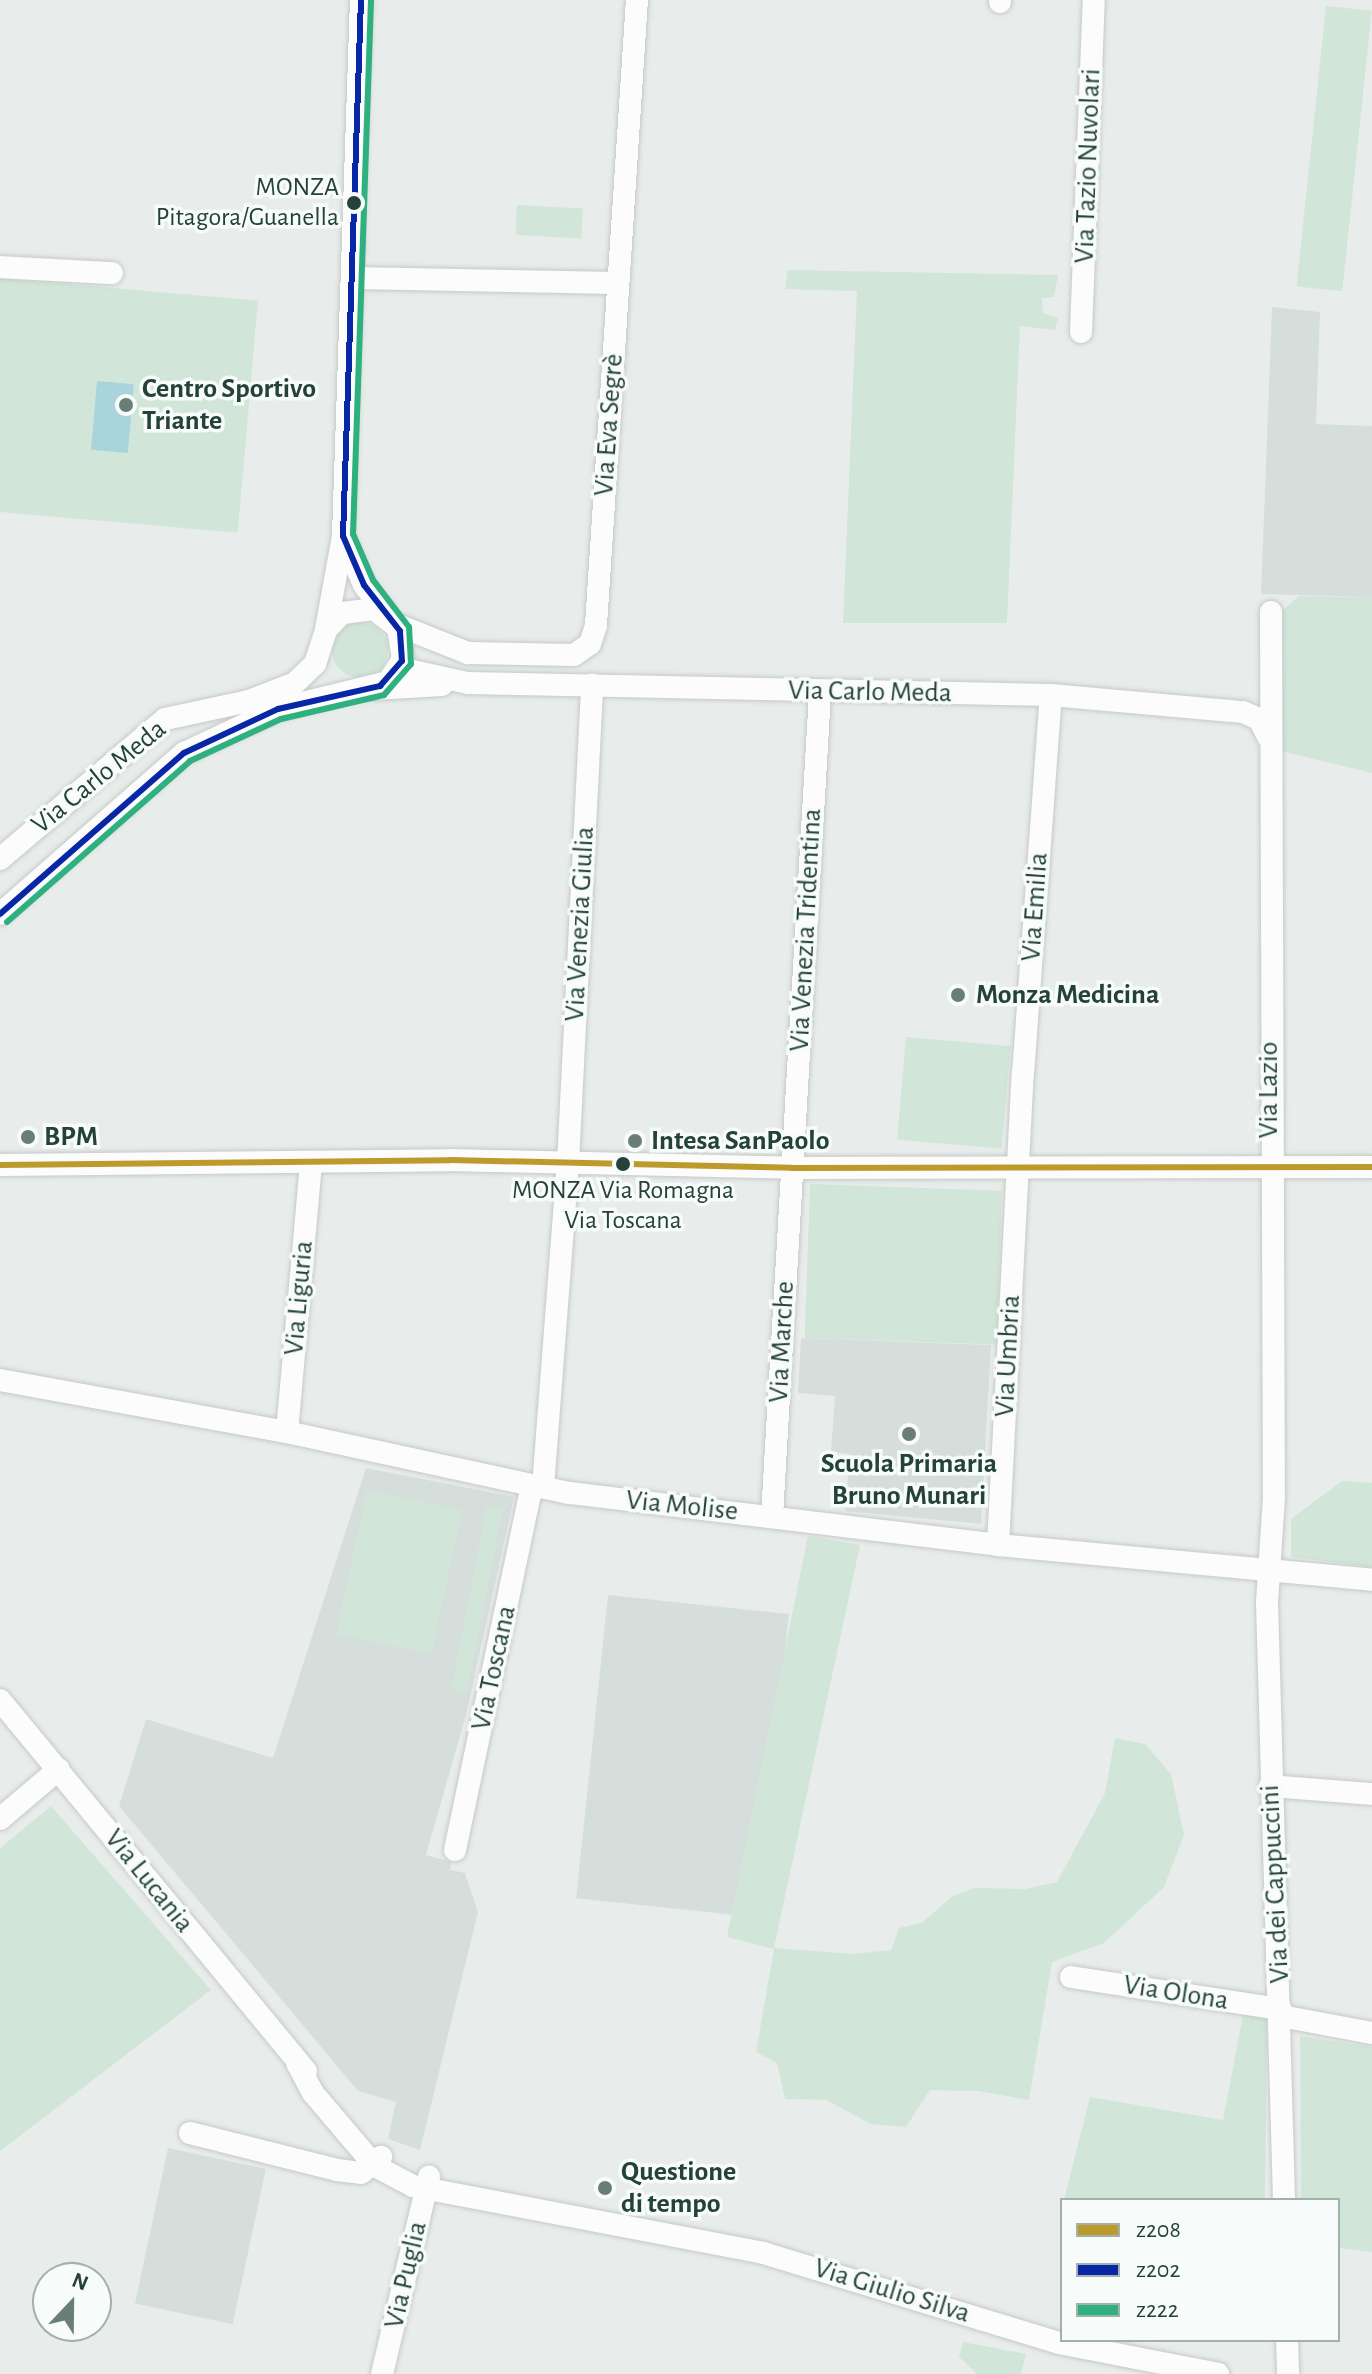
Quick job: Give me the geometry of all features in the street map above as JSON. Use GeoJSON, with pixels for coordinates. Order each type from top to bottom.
{"type":"FeatureCollection","features":[{"type":"Feature","properties":{"kind":"street"},"geometry":{"type":"LineString","coordinates":[[361,0],[343,536],[324,636],[329,673],[366,689]]}},
{"type":"Feature","properties":{"kind":"street","name":"Via Eva Segrè"},"geometry":{"type":"LineString","coordinates":[[392,620],[441,646],[468,653],[574,655],[590,644],[596,625],[637,0]]}},
{"type":"Feature","properties":{"kind":"street","name":"Via Tazio Nuvolari"},"geometry":{"type":"LineString","coordinates":[[1081,332],[1094,0]]}},
{"type":"Feature","properties":{"kind":"street"},"geometry":{"type":"LineString","coordinates":[[0,267],[112,273]]}},
{"type":"Feature","properties":{"kind":"street"},"geometry":{"type":"LineString","coordinates":[[352,278],[617,283]]}},
{"type":"Feature","properties":{"kind":"street"},"geometry":{"type":"LineString","coordinates":[[343,536],[364,585],[392,620],[404,645],[399,668]]}},
{"type":"Feature","properties":{"kind":"street","name":"Via Carlo Meda"},"geometry":{"type":"LineString","coordinates":[[0,859],[165,719],[288,688],[311,669],[324,636],[352,609],[373,609],[392,620]]}},
{"type":"Feature","properties":{"kind":"street","name":"Via Lazio"},"geometry":{"type":"LineString","coordinates":[[1271,612],[1268,737],[1272,1569]]}},
{"type":"Feature","properties":{"kind":"street","name":"Via Carlo Meda"},"geometry":{"type":"LineString","coordinates":[[366,689],[399,668],[459,681],[820,693],[1051,695],[1243,712],[1259,719],[1268,737]]}},
{"type":"Feature","properties":{"kind":"street","name":"Via Carlo Meda"},"geometry":{"type":"LineString","coordinates":[[0,914],[184,753],[262,715],[366,689],[402,690],[459,681]]}},
{"type":"Feature","properties":{"kind":"street","name":"Via Venezia Giulia"},"geometry":{"type":"LineString","coordinates":[[568,1163],[592,685]]}},
{"type":"Feature","properties":{"kind":"street","name":"Via Venezia Tridentina"},"geometry":{"type":"LineString","coordinates":[[792,1168],[820,693]]}},
{"type":"Feature","properties":{"kind":"street","name":"Via Emilia"},"geometry":{"type":"LineString","coordinates":[[1018,1166],[1051,695]]}},
{"type":"Feature","properties":{"kind":"street"},"geometry":{"type":"LineString","coordinates":[[0,1165],[568,1163],[792,1168],[1372,1167]]}},
{"type":"Feature","properties":{"kind":"street","name":"Via Toscana"},"geometry":{"type":"LineString","coordinates":[[455,1850],[537,1486],[568,1163]]}},
{"type":"Feature","properties":{"kind":"street","name":"Via Liguria"},"geometry":{"type":"LineString","coordinates":[[287,1432],[311,1164]]}},
{"type":"Feature","properties":{"kind":"street","name":"Via Umbria"},"geometry":{"type":"LineString","coordinates":[[998,1545],[1018,1166]]}},
{"type":"Feature","properties":{"kind":"street","name":"Via Marche"},"geometry":{"type":"LineString","coordinates":[[772,1516],[792,1168]]}},
{"type":"Feature","properties":{"kind":"street","name":"Via Molise"},"geometry":{"type":"LineString","coordinates":[[0,1380],[287,1432],[537,1486],[998,1545],[1372,1580]]}},
{"type":"Feature","properties":{"kind":"street","name":"Via dei Cappuccini"},"geometry":{"type":"LineString","coordinates":[[1272,1569],[1267,1602],[1270,1786],[1281,2012],[1284,2198]]}},
{"type":"Feature","properties":{"kind":"street","name":"Via Lucania"},"geometry":{"type":"LineString","coordinates":[[0,1700],[297,2063],[313,2093],[379,2159]]}},
{"type":"Feature","properties":{"kind":"street"},"geometry":{"type":"LineString","coordinates":[[0,1819],[59,1769]]}},
{"type":"Feature","properties":{"kind":"street"},"geometry":{"type":"LineString","coordinates":[[1270,1786],[1372,1794]]}},
{"type":"Feature","properties":{"kind":"street","name":"Via Olona"},"geometry":{"type":"LineString","coordinates":[[1071,1977],[1281,2012],[1372,2033]]}},
{"type":"Feature","properties":{"kind":"street"},"geometry":{"type":"LineString","coordinates":[[190,2133],[337,2170],[361,2173],[379,2159]]}},
{"type":"Feature","properties":{"kind":"street","name":"Via Giulio Silva"},"geometry":{"type":"LineString","coordinates":[[379,2159],[428,2182],[521,2210],[565,2214],[774,2256],[1059,2343],[1218,2374]]}},
{"type":"Feature","properties":{"kind":"street","name":"Via Puglia"},"geometry":{"type":"LineString","coordinates":[[382,2374],[428,2182]]}},
{"type":"Feature","properties":{"kind":"street"},"geometry":{"type":"LineString","coordinates":[[1287,2342],[1288,2374]]}},
{"type":"Feature","properties":{"kind":"shaded area"},"geometry":{"type":"Polygon","coordinates":[[[1272,307],[1320,312],[1316,424],[1372,426],[1372,597],[1261,594],[1272,307]]]}},
{"type":"Feature","properties":{"kind":"shaded area","name":"Scuola Primaria Bruno Munari"},"geometry":{"type":"Polygon","coordinates":[[[801,1338],[991,1345],[981,1524],[845,1511],[850,1454],[831,1452],[835,1396],[798,1393],[801,1338]]]}},
{"type":"Feature","properties":{"kind":"shaded area"},"geometry":{"type":"Polygon","coordinates":[[[366,1468],[514,1497],[466,1715],[426,1855],[451,1862],[450,1870],[465,1873],[478,1912],[420,2150],[388,2139],[396,2102],[358,2091],[119,1806],[146,1719],[273,1758],[366,1468]]]}},
{"type":"Feature","properties":{"kind":"shaded area"},"geometry":{"type":"Polygon","coordinates":[[[608,1595],[789,1614],[757,1917],[576,1898],[608,1595]]]}},
{"type":"Feature","properties":{"kind":"shaded area"},"geometry":{"type":"Polygon","coordinates":[[[168,2148],[266,2169],[233,2324],[135,2304],[168,2148]]]}},
{"type":"Feature","properties":{"kind":"green space"},"geometry":{"type":"Polygon","coordinates":[[[1326,6],[1372,11],[1342,291],[1297,286],[1326,6]]]}},
{"type":"Feature","properties":{"kind":"green space"},"geometry":{"type":"Polygon","coordinates":[[[517,205],[583,208],[581,238],[515,235],[517,205]]]}},
{"type":"Feature","properties":{"kind":"green space"},"geometry":{"type":"Polygon","coordinates":[[[788,270],[1058,275],[1054,297],[1042,298],[1043,313],[1058,318],[1055,330],[1020,326],[1007,623],[843,623],[857,291],[785,289],[788,270]]]}},
{"type":"Feature","properties":{"kind":"green space","name":"Centro Sportivo Triante"},"geometry":{"type":"Polygon","coordinates":[[[0,278],[258,301],[238,533],[0,512],[0,278]]]}},
{"type":"Feature","properties":{"kind":"green space"},"geometry":{"type":"Polygon","coordinates":[[[1299,596],[1372,597],[1372,773],[1281,751],[1282,611],[1299,596]]]}},
{"type":"Feature","properties":{"kind":"green space"},"geometry":{"type":"Polygon","coordinates":[[[360,622],[380,630],[388,650],[380,670],[360,678],[340,670],[332,650],[340,630],[360,622]]]}},
{"type":"Feature","properties":{"kind":"green space"},"geometry":{"type":"Polygon","coordinates":[[[906,1037],[1011,1046],[1002,1149],[897,1140],[906,1037]]]}},
{"type":"Feature","properties":{"kind":"green space"},"geometry":{"type":"Polygon","coordinates":[[[810,1184],[1002,1191],[997,1345],[805,1338],[810,1184]]]}},
{"type":"Feature","properties":{"kind":"green space"},"geometry":{"type":"Polygon","coordinates":[[[1342,1481],[1372,1483],[1372,1567],[1291,1557],[1291,1519],[1342,1481]]]}},
{"type":"Feature","properties":{"kind":"green space"},"geometry":{"type":"Polygon","coordinates":[[[367,1490],[462,1510],[431,1654],[336,1634],[367,1490]]]}},
{"type":"Feature","properties":{"kind":"green space"},"geometry":{"type":"Polygon","coordinates":[[[487,1506],[503,1509],[467,1693],[451,1690],[487,1506]]]}},
{"type":"Feature","properties":{"kind":"green space"},"geometry":{"type":"Polygon","coordinates":[[[808,1536],[860,1545],[774,1948],[852,1954],[891,1950],[899,1928],[923,1922],[951,1897],[973,1888],[1025,1889],[1057,1882],[1105,1793],[1115,1738],[1145,1744],[1171,1774],[1184,1835],[1164,1887],[1104,1943],[1052,1962],[1029,2100],[978,2091],[930,2090],[906,2127],[871,2124],[826,2100],[785,2099],[777,2063],[756,2052],[774,1949],[727,1937],[808,1536]]]}},
{"type":"Feature","properties":{"kind":"green space"},"geometry":{"type":"Polygon","coordinates":[[[51,1806],[211,1990],[0,2151],[0,1848],[51,1806]]]}},
{"type":"Feature","properties":{"kind":"green space"},"geometry":{"type":"Polygon","coordinates":[[[1243,2015],[1267,2018],[1265,2198],[1065,2198],[1090,2097],[1223,2120],[1243,2015]]]}},
{"type":"Feature","properties":{"kind":"green space"},"geometry":{"type":"Polygon","coordinates":[[[1300,2036],[1372,2047],[1372,2252],[1340,2248],[1340,2198],[1301,2198],[1300,2036]]]}},
{"type":"Feature","properties":{"kind":"green space"},"geometry":{"type":"Polygon","coordinates":[[[963,2342],[1026,2354],[1021,2374],[977,2374],[959,2357],[963,2342]]]}},
{"type":"Feature","properties":{"kind":"water"},"geometry":{"type":"Polygon","coordinates":[[[97,381],[134,384],[128,453],[91,450],[97,381]]]}},
{"type":"Feature","properties":{"kind":"transit line","name":"z202"},"geometry":{"type":"LineString","coordinates":[[0,914],[184,753],[278,709],[380,686],[402,661],[400,631],[364,585],[343,536],[361,0]]}},
{"type":"Feature","properties":{"kind":"transit line","name":"z222"},"geometry":{"type":"LineString","coordinates":[[7,922],[190,761],[281,719],[384,695],[411,664],[409,627],[373,580],[353,534],[371,0]]}},
{"type":"Feature","properties":{"kind":"transit line","name":"z208"},"geometry":{"type":"LineString","coordinates":[[0,1165],[450,1160],[792,1168],[1372,1167]]}},
{"type":"Feature","properties":{"kind":"place","name":"MONZA Pitagora/Guanella"},"geometry":{"type":"Point","coordinates":[354,203]}},
{"type":"Feature","properties":{"kind":"place","name":"Centro Sportivo Triante"},"geometry":{"type":"Point","coordinates":[126,405]}},
{"type":"Feature","properties":{"kind":"place","name":"Monza Medicina"},"geometry":{"type":"Point","coordinates":[958,995]}},
{"type":"Feature","properties":{"kind":"place","name":"BPM"},"geometry":{"type":"Point","coordinates":[28,1137]}},
{"type":"Feature","properties":{"kind":"place","name":"Intesa SanPaolo"},"geometry":{"type":"Point","coordinates":[635,1141]}},
{"type":"Feature","properties":{"kind":"place","name":"MONZA Via Romagna Via Toscana"},"geometry":{"type":"Point","coordinates":[623,1164]}},
{"type":"Feature","properties":{"kind":"place","name":"Scuola Primaria Bruno Munari"},"geometry":{"type":"Point","coordinates":[909,1434]}},
{"type":"Feature","properties":{"kind":"place","name":"Questione di tempo"},"geometry":{"type":"Point","coordinates":[605,2188]}}]}
